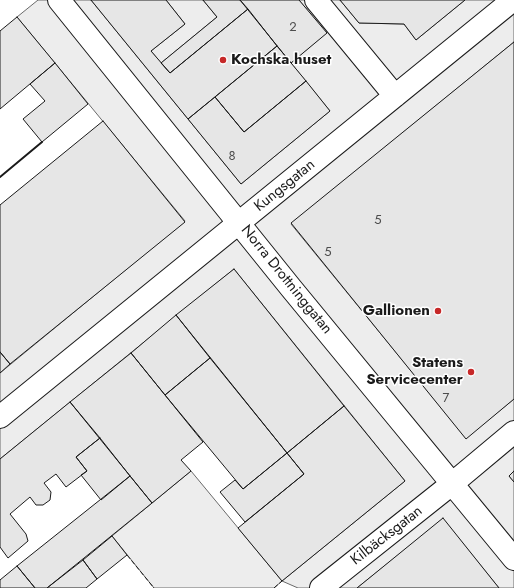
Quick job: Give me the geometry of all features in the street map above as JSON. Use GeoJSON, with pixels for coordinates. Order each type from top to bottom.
{"type":"FeatureCollection","features":[{"type":"Feature","properties":{"kind":"street","name":"Norra Drottninggatan"},"geometry":{"type":"LineString","coordinates":[[59,0],[514,559]]}},
{"type":"Feature","properties":{"kind":"street"},"geometry":{"type":"LineString","coordinates":[[316,0],[395,96]]}},
{"type":"Feature","properties":{"kind":"street","name":"Kungsgatan"},"geometry":{"type":"LineString","coordinates":[[0,417],[513,0]]}},
{"type":"Feature","properties":{"kind":"street","name":"Kilbäcksgatan"},"geometry":{"type":"LineString","coordinates":[[321,588],[453,483],[514,432]]}},
{"type":"Feature","properties":{"kind":"shaded area"},"geometry":{"type":"Polygon","coordinates":[[[38,0],[91,0],[241,184],[330,111],[291,63],[326,33],[299,0],[340,0],[359,23],[404,24],[416,40],[465,0],[514,0],[514,42],[291,224],[466,438],[514,399],[514,471],[509,476],[514,482],[514,588],[499,588],[443,519],[357,588],[298,588],[282,581],[405,481],[234,269],[0,459],[0,373],[185,221],[17,17],[38,0]]]}},
{"type":"Feature","properties":{"kind":"shaded area"},"geometry":{"type":"Polygon","coordinates":[[[166,0],[203,0],[217,17],[161,63],[151,51],[185,24],[166,0]]]}},
{"type":"Feature","properties":{"kind":"shaded area"},"geometry":{"type":"Polygon","coordinates":[[[191,471],[282,581],[274,588],[154,588],[112,536],[191,471]]]}},
{"type":"Feature","properties":{"kind":"building","name":"Kochska huset"},"geometry":{"type":"Polygon","coordinates":[[[91,0],[166,0],[185,24],[151,51],[170,73],[248,9],[277,46],[188,119],[91,0]]]}},
{"type":"Feature","properties":{"kind":"building"},"geometry":{"type":"Polygon","coordinates":[[[203,0],[240,0],[248,9],[170,73],[161,63],[217,17],[203,0]]]}},
{"type":"Feature","properties":{"kind":"building"},"geometry":{"type":"Polygon","coordinates":[[[240,0],[299,0],[327,33],[291,63],[240,0]]]}},
{"type":"Feature","properties":{"kind":"building"},"geometry":{"type":"Polygon","coordinates":[[[340,0],[465,0],[416,40],[404,24],[359,23],[340,0]]]}},
{"type":"Feature","properties":{"kind":"building"},"geometry":{"type":"Polygon","coordinates":[[[17,17],[55,63],[0,109],[0,31],[17,17]]]}},
{"type":"Feature","properties":{"kind":"building","name":"Gallionen"},"geometry":{"type":"Polygon","coordinates":[[[514,42],[514,399],[466,439],[291,223],[514,42]]]}},
{"type":"Feature","properties":{"kind":"building"},"geometry":{"type":"Polygon","coordinates":[[[277,46],[306,81],[244,132],[215,97],[277,46]]]}},
{"type":"Feature","properties":{"kind":"building"},"geometry":{"type":"Polygon","coordinates":[[[55,63],[88,104],[42,142],[23,119],[45,101],[30,84],[55,63]]]}},
{"type":"Feature","properties":{"kind":"building"},"geometry":{"type":"Polygon","coordinates":[[[306,81],[330,111],[241,184],[188,119],[215,97],[244,132],[306,81]]]}},
{"type":"Feature","properties":{"kind":"building"},"geometry":{"type":"Polygon","coordinates":[[[103,121],[185,222],[10,364],[0,352],[0,205],[103,121]]]}},
{"type":"Feature","properties":{"kind":"building"},"geometry":{"type":"Polygon","coordinates":[[[234,269],[344,406],[287,453],[176,315],[234,269]]]}},
{"type":"Feature","properties":{"kind":"building"},"geometry":{"type":"Polygon","coordinates":[[[176,315],[210,358],[165,395],[131,353],[176,315]]]}},
{"type":"Feature","properties":{"kind":"building"},"geometry":{"type":"Polygon","coordinates":[[[0,352],[10,364],[0,373],[0,352]]]}},
{"type":"Feature","properties":{"kind":"building"},"geometry":{"type":"Polygon","coordinates":[[[131,353],[203,442],[181,460],[191,471],[152,503],[70,402],[131,353]]]}},
{"type":"Feature","properties":{"kind":"building"},"geometry":{"type":"Polygon","coordinates":[[[210,358],[287,453],[243,489],[165,395],[210,358]]]}},
{"type":"Feature","properties":{"kind":"building"},"geometry":{"type":"Polygon","coordinates":[[[70,402],[100,438],[76,457],[87,471],[66,487],[56,474],[44,483],[51,492],[50,500],[43,505],[36,505],[30,497],[10,514],[26,534],[28,541],[8,558],[0,547],[0,459],[70,402]]]}},
{"type":"Feature","properties":{"kind":"building"},"geometry":{"type":"Polygon","coordinates":[[[344,406],[405,481],[282,581],[238,528],[304,474],[287,453],[344,406]]]}},
{"type":"Feature","properties":{"kind":"building"},"geometry":{"type":"Polygon","coordinates":[[[100,438],[130,476],[101,500],[81,475],[87,471],[76,457],[100,438]]]}},
{"type":"Feature","properties":{"kind":"building"},"geometry":{"type":"Polygon","coordinates":[[[287,453],[304,474],[245,522],[220,492],[235,480],[243,489],[287,453]]]}},
{"type":"Feature","properties":{"kind":"building"},"geometry":{"type":"Polygon","coordinates":[[[514,471],[514,482],[509,476],[514,471]]]}},
{"type":"Feature","properties":{"kind":"building"},"geometry":{"type":"Polygon","coordinates":[[[130,476],[152,503],[47,588],[35,588],[17,566],[130,476]]]}},
{"type":"Feature","properties":{"kind":"building"},"geometry":{"type":"Polygon","coordinates":[[[443,518],[499,588],[357,588],[373,575],[443,518]]]}},
{"type":"Feature","properties":{"kind":"building"},"geometry":{"type":"Polygon","coordinates":[[[112,536],[127,555],[97,579],[83,560],[112,536]]]}},
{"type":"Feature","properties":{"kind":"building"},"geometry":{"type":"Polygon","coordinates":[[[83,560],[97,579],[86,588],[47,588],[83,560]]]}},
{"type":"Feature","properties":{"kind":"building"},"geometry":{"type":"Polygon","coordinates":[[[17,566],[35,588],[0,588],[0,580],[17,566]]]}},
{"type":"Feature","properties":{"kind":"fence"},"geometry":{"type":"LineString","coordinates":[[127,555],[154,588]]}},
{"type":"Feature","properties":{"kind":"fence"},"geometry":{"type":"LineString","coordinates":[[274,588],[282,581]]}},
{"type":"Feature","properties":{"kind":"wall"},"geometry":{"type":"LineString","coordinates":[[0,177],[42,142]]}},
{"type":"Feature","properties":{"kind":"place","name":"Kochska huset"},"geometry":{"type":"Point","coordinates":[223,60]}},
{"type":"Feature","properties":{"kind":"place","name":"Gallionen"},"geometry":{"type":"Point","coordinates":[438,311]}},
{"type":"Feature","properties":{"kind":"place","name":"Statens Servicecenter"},"geometry":{"type":"Point","coordinates":[471,372]}}]}
